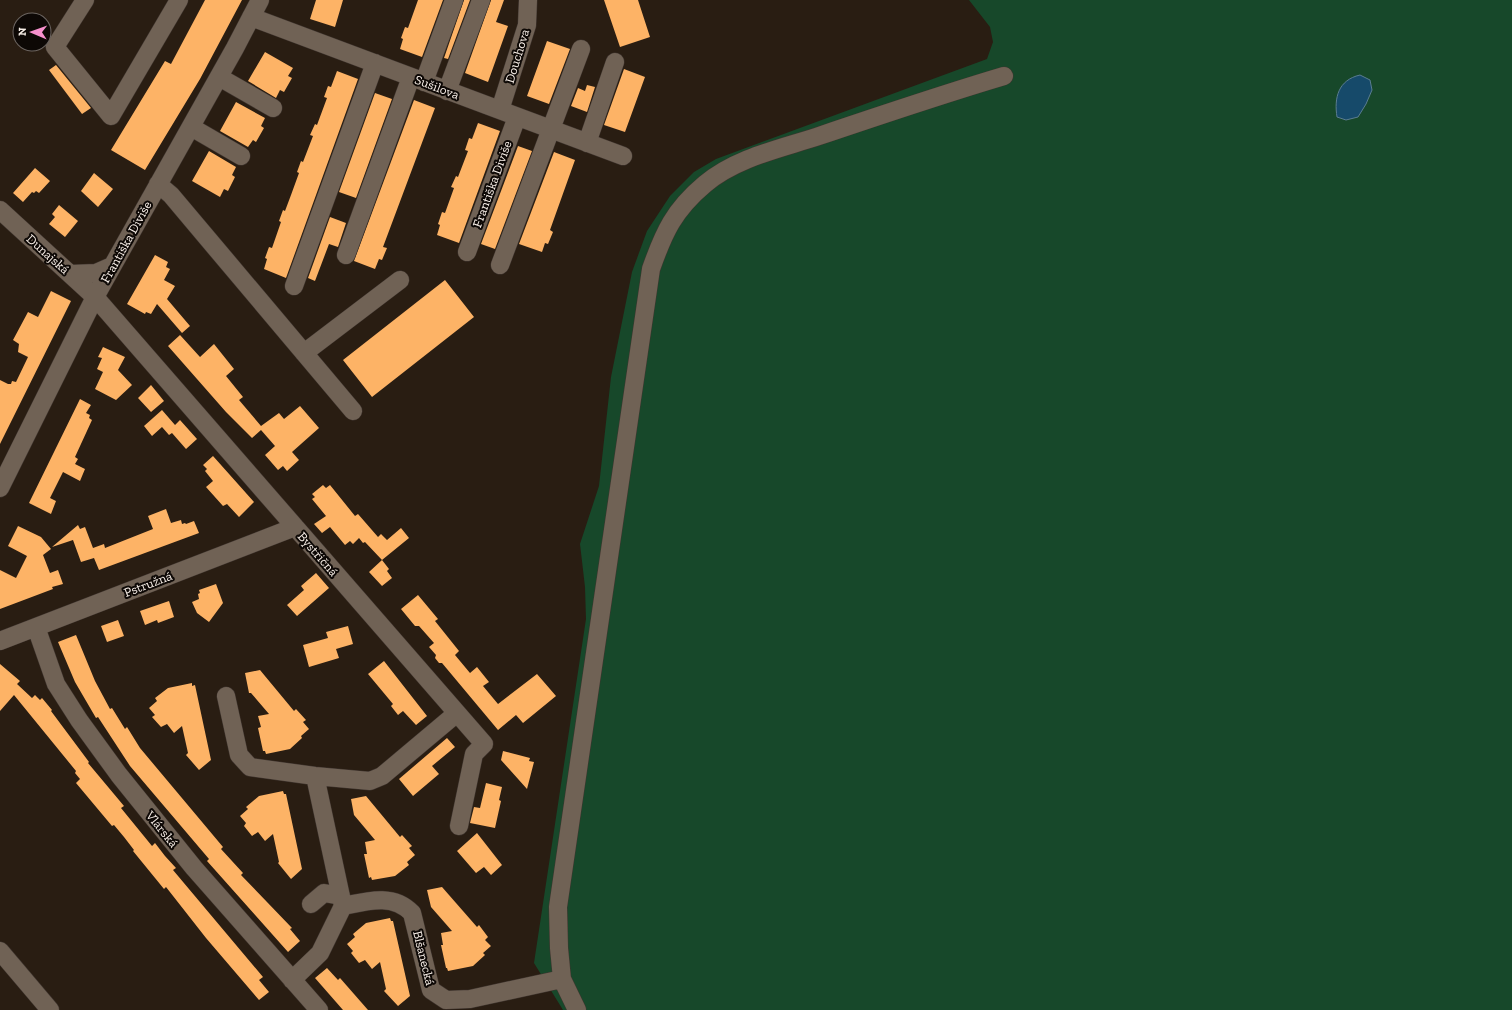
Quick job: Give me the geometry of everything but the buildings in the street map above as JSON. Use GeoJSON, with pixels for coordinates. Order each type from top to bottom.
{"type":"FeatureCollection","features":[{"type":"Feature","properties":{"kind":"street"},"geometry":{"type":"LineString","coordinates":[[85,0],[55,47],[111,116],[179,0]]}},
{"type":"Feature","properties":{"kind":"street","name":"Františka Diviše"},"geometry":{"type":"LineString","coordinates":[[0,488],[95,297],[219,77],[260,0]]}},
{"type":"Feature","properties":{"kind":"street"},"geometry":{"type":"LineString","coordinates":[[346,255],[418,79],[454,0]]}},
{"type":"Feature","properties":{"kind":"street"},"geometry":{"type":"LineString","coordinates":[[447,91],[481,0]]}},
{"type":"Feature","properties":{"kind":"street","name":"Douchova"},"geometry":{"type":"LineString","coordinates":[[500,110],[527,25],[528,0]]}},
{"type":"Feature","properties":{"kind":"street","name":"Sušilova"},"geometry":{"type":"LineString","coordinates":[[251,17],[623,156]]}},
{"type":"Feature","properties":{"kind":"street"},"geometry":{"type":"LineString","coordinates":[[500,265],[580,49]]}},
{"type":"Feature","properties":{"kind":"street"},"geometry":{"type":"LineString","coordinates":[[587,143],[615,62]]}},
{"type":"Feature","properties":{"kind":"street"},"geometry":{"type":"LineString","coordinates":[[294,286],[375,64]]}},
{"type":"Feature","properties":{"kind":"street"},"geometry":{"type":"LineString","coordinates":[[577,1010],[562,979],[559,948],[558,907],[651,269],[661,240],[675,214],[706,183],[741,162],[940,95],[1004,76]]}},
{"type":"Feature","properties":{"kind":"street"},"geometry":{"type":"LineString","coordinates":[[219,77],[273,108]]}},
{"type":"Feature","properties":{"kind":"street","name":"Františka Diviše"},"geometry":{"type":"LineString","coordinates":[[467,252],[517,117]]}},
{"type":"Feature","properties":{"kind":"street"},"geometry":{"type":"LineString","coordinates":[[191,127],[241,156]]}},
{"type":"Feature","properties":{"kind":"street"},"geometry":{"type":"LineString","coordinates":[[158,184],[171,195],[353,410]]}},
{"type":"Feature","properties":{"kind":"street","name":"Dunajská"},"geometry":{"type":"LineString","coordinates":[[0,210],[95,297]]}},
{"type":"Feature","properties":{"kind":"street"},"geometry":{"type":"LineString","coordinates":[[70,274],[96,273],[112,266]]}},
{"type":"Feature","properties":{"kind":"street"},"geometry":{"type":"LineString","coordinates":[[304,353],[400,280]]}},
{"type":"Feature","properties":{"kind":"street","name":"Bystřičná"},"geometry":{"type":"LineString","coordinates":[[95,297],[484,744],[474,754],[459,826]]}},
{"type":"Feature","properties":{"kind":"street","name":"Pstružná"},"geometry":{"type":"LineString","coordinates":[[0,641],[295,527]]}},
{"type":"Feature","properties":{"kind":"street","name":"Vlárská"},"geometry":{"type":"LineString","coordinates":[[36,627],[56,684],[119,775],[194,868],[319,1010]]}},
{"type":"Feature","properties":{"kind":"street"},"geometry":{"type":"LineString","coordinates":[[226,696],[239,755],[250,767],[315,776],[370,781],[382,776],[457,713]]}},
{"type":"Feature","properties":{"kind":"street"},"geometry":{"type":"LineString","coordinates":[[292,980],[320,953],[342,901],[315,776]]}},
{"type":"Feature","properties":{"kind":"street","name":"Blšanecká"},"geometry":{"type":"LineString","coordinates":[[310,904],[324,893],[342,901],[390,900],[404,904],[412,913],[431,990],[441,1005],[562,979]]}},
{"type":"Feature","properties":{"kind":"street"},"geometry":{"type":"LineString","coordinates":[[0,951],[50,1010]]}},
{"type":"Feature","properties":{"kind":"green space"},"geometry":{"type":"Polygon","coordinates":[[[969,0],[1512,0],[1512,1010],[563,1010],[534,963],[586,619],[585,587],[580,544],[599,486],[611,377],[632,272],[647,231],[670,196],[694,172],[716,159],[987,59],[993,42],[990,27],[969,0]]]}},
{"type":"Feature","properties":{"kind":"water"},"geometry":{"type":"Polygon","coordinates":[[[1360,75],[1370,80],[1372,90],[1366,104],[1358,117],[1346,120],[1337,117],[1336,103],[1342,85],[1353,77],[1360,75]]]}}]}
